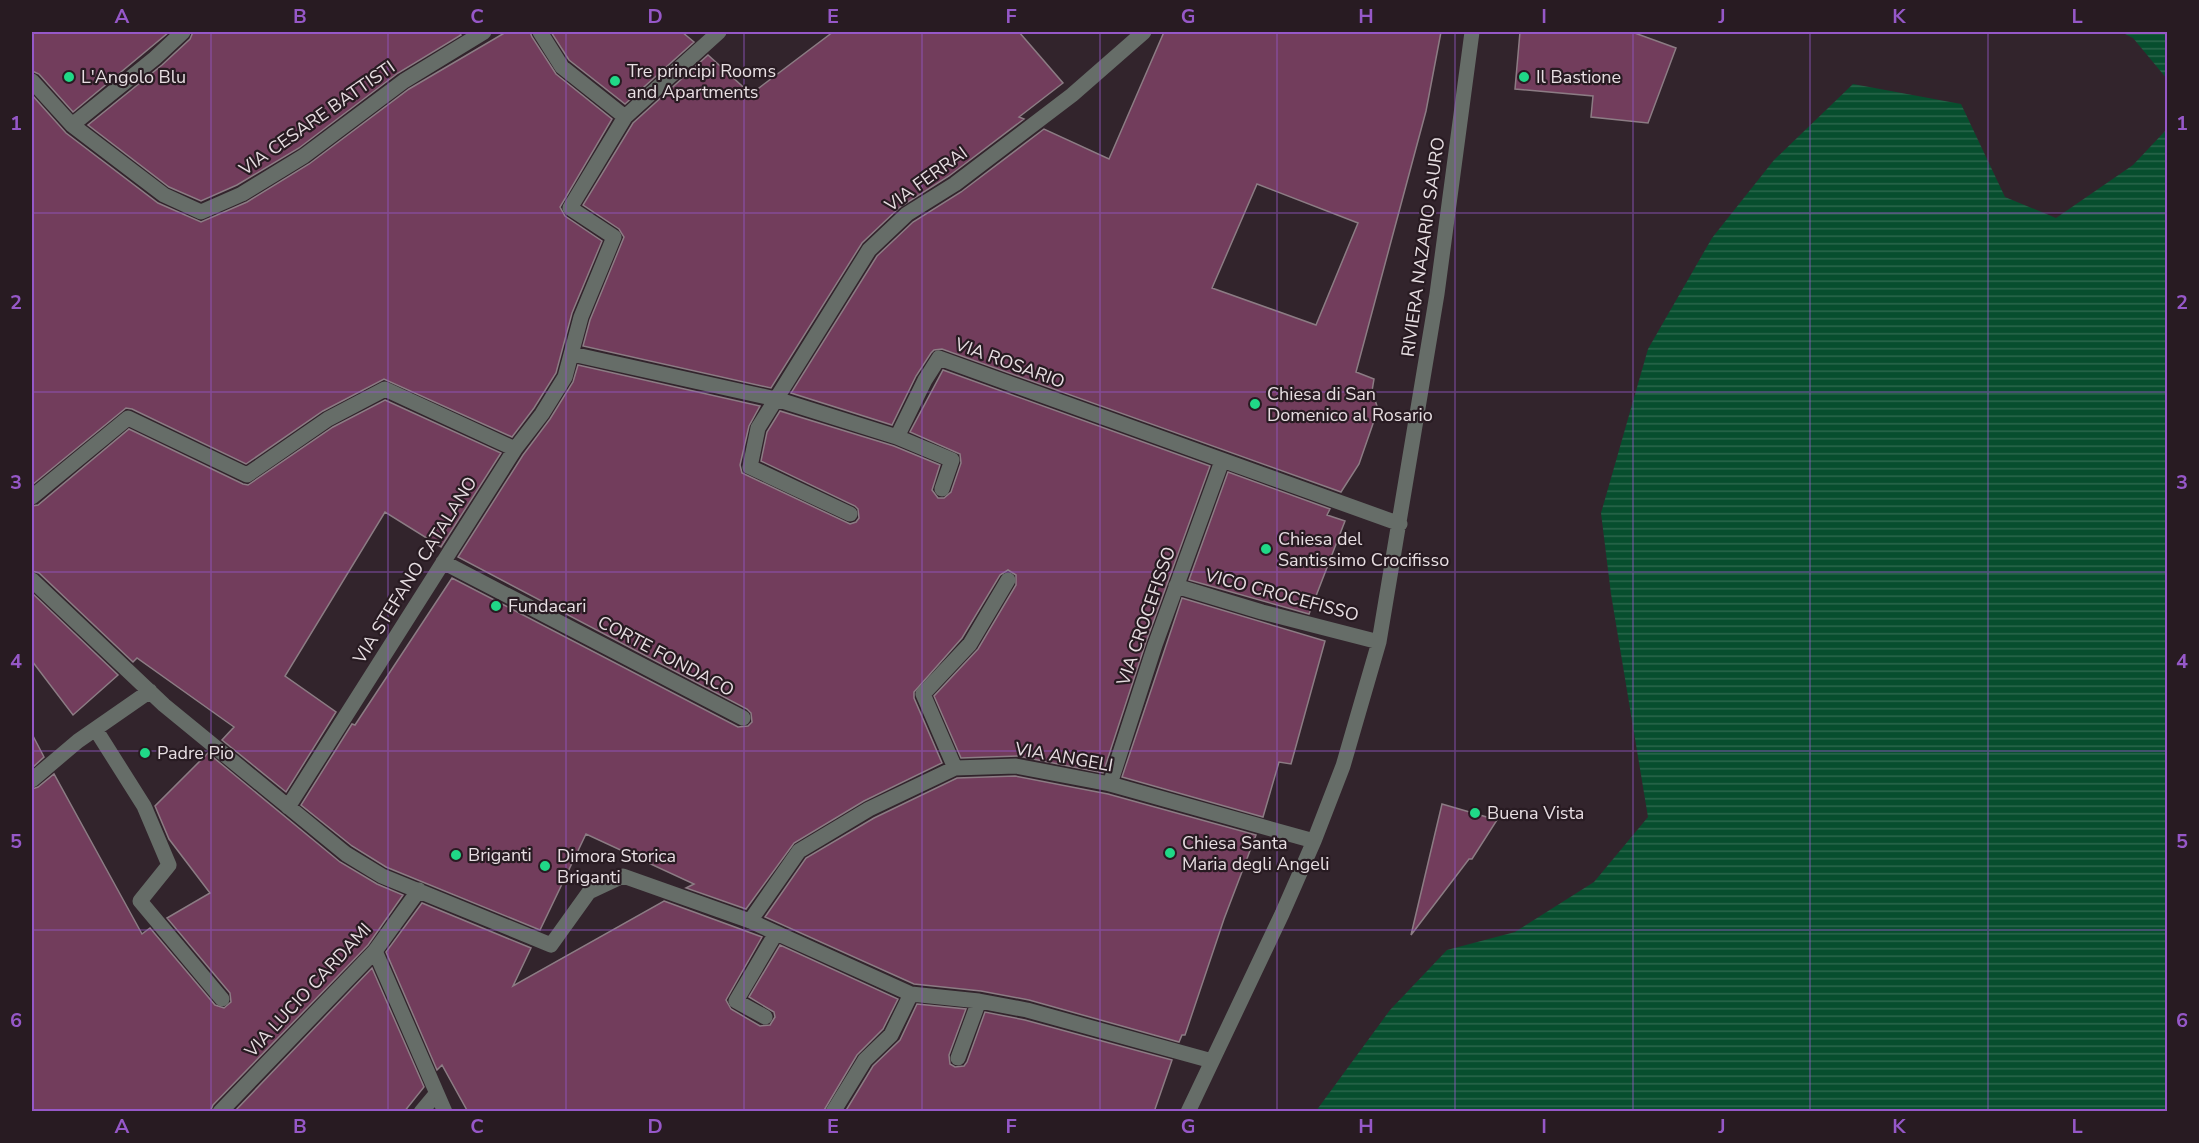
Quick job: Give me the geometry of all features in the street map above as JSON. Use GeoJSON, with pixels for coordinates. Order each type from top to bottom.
{"type":"FeatureCollection","features":[{"type":"Feature","properties":{"kind":"street"},"geometry":{"type":"LineString","coordinates":[[72,124],[183,32]]}},
{"type":"Feature","properties":{"kind":"street","name":"VIA CESARE BATTISTI"},"geometry":{"type":"LineString","coordinates":[[32,81],[72,124],[165,195],[201,213],[242,194],[304,156],[404,81],[484,32]]}},
{"type":"Feature","properties":{"kind":"street"},"geometry":{"type":"LineString","coordinates":[[540,32],[562,67],[626,117],[719,32]]}},
{"type":"Feature","properties":{"kind":"street","name":"VIA FERRAI"},"geometry":{"type":"LineString","coordinates":[[850,514],[750,467],[758,428],[868,250],[907,214],[955,184],[1072,95],[1144,32]]}},
{"type":"Feature","properties":{"kind":"street","name":"RIVIERA NAZARIO SAURO"},"geometry":{"type":"LineString","coordinates":[[1188,1112],[1314,841],[1343,766],[1379,642],[1437,294],[1472,32]]}},
{"type":"Feature","properties":{"kind":"street","name":"VIA STEFANO CATALANO"},"geometry":{"type":"LineString","coordinates":[[288,807],[515,449],[542,414],[565,377],[581,317],[614,237],[570,208],[626,117]]}},
{"type":"Feature","properties":{"kind":"street"},"geometry":{"type":"LineString","coordinates":[[572,354],[776,399],[897,437],[952,460],[942,489]]}},
{"type":"Feature","properties":{"kind":"street","name":"VIA ROSARIO"},"geometry":{"type":"LineString","coordinates":[[897,437],[925,380],[939,358],[1400,524]]}},
{"type":"Feature","properties":{"kind":"street"},"geometry":{"type":"LineString","coordinates":[[32,497],[128,418],[247,475],[328,419],[385,389],[515,449]]}},
{"type":"Feature","properties":{"kind":"street","name":"VIA CROCEFISSO"},"geometry":{"type":"LineString","coordinates":[[1110,784],[1176,586],[1222,461]]}},
{"type":"Feature","properties":{"kind":"street","name":"CORTE FONDACO"},"geometry":{"type":"LineString","coordinates":[[443,562],[743,718]]}},
{"type":"Feature","properties":{"kind":"street"},"geometry":{"type":"LineString","coordinates":[[32,580],[150,691],[346,854],[382,876],[552,945],[589,892],[623,876],[750,921],[911,994],[979,1001],[1027,1010],[1212,1061]]}},
{"type":"Feature","properties":{"kind":"street"},"geometry":{"type":"LineString","coordinates":[[956,768],[923,694],[970,644],[1008,580]]}},
{"type":"Feature","properties":{"kind":"street","name":"VICO CROCEFISSO"},"geometry":{"type":"LineString","coordinates":[[1176,586],[1262,612],[1379,642]]}},
{"type":"Feature","properties":{"kind":"street"},"geometry":{"type":"LineString","coordinates":[[32,780],[78,741],[150,691]]}},
{"type":"Feature","properties":{"kind":"street"},"geometry":{"type":"LineString","coordinates":[[96,730],[144,806],[169,865],[140,901],[222,999]]}},
{"type":"Feature","properties":{"kind":"street","name":"VIA ANGELI"},"geometry":{"type":"LineString","coordinates":[[750,921],[799,851],[868,809],[956,768],[1016,766],[1110,784],[1314,841]]}},
{"type":"Feature","properties":{"kind":"street","name":"VIA LUCIO CARDAMI"},"geometry":{"type":"LineString","coordinates":[[220,1112],[375,951],[419,890]]}},
{"type":"Feature","properties":{"kind":"street"},"geometry":{"type":"LineString","coordinates":[[765,1017],[736,1001],[776,933]]}},
{"type":"Feature","properties":{"kind":"street"},"geometry":{"type":"LineString","coordinates":[[375,951],[445,1112]]}},
{"type":"Feature","properties":{"kind":"street"},"geometry":{"type":"LineString","coordinates":[[833,1112],[865,1060],[891,1035],[911,994]]}},
{"type":"Feature","properties":{"kind":"street"},"geometry":{"type":"LineString","coordinates":[[958,1058],[979,1001]]}},
{"type":"Feature","properties":{"kind":"street"},"geometry":{"type":"LineString","coordinates":[[421,1112],[436,1094]]}},
{"type":"Feature","properties":{"kind":"shaded area"},"geometry":{"type":"Polygon","coordinates":[[[2121,32],[2167,32],[2167,79],[2133,38],[2121,32]]]}},
{"type":"Feature","properties":{"kind":"shaded area"},"geometry":{"type":"Polygon","coordinates":[[[1853,84],[1961,104],[2005,197],[2056,218],[2133,165],[2167,129],[2167,1111],[1316,1111],[1390,1010],[1447,950],[1515,932],[1594,882],[1648,817],[1611,594],[1601,513],[1648,349],[1712,238],[1774,160],[1853,84]]]}},
{"type":"Feature","properties":{"kind":"building"},"geometry":{"type":"Polygon","coordinates":[[[32,32],[169,32],[73,112],[39,74],[32,71],[32,32]]]}},
{"type":"Feature","properties":{"kind":"building"},"geometry":{"type":"Polygon","coordinates":[[[193,32],[459,32],[461,35],[398,73],[299,148],[237,185],[201,201],[169,187],[88,125],[162,65],[190,39],[193,32]]]}},
{"type":"Feature","properties":{"kind":"building"},"geometry":{"type":"Polygon","coordinates":[[[506,32],[530,32],[556,74],[612,119],[560,207],[565,216],[602,241],[572,313],[556,373],[512,437],[384,379],[323,411],[246,464],[126,408],[32,485],[32,95],[66,133],[158,203],[201,222],[247,202],[309,164],[409,89],[506,32]]]}},
{"type":"Feature","properties":{"kind":"building"},"geometry":{"type":"Polygon","coordinates":[[[551,32],[682,32],[694,42],[625,104],[569,60],[551,32]]]}},
{"type":"Feature","properties":{"kind":"building"},"geometry":{"type":"Polygon","coordinates":[[[833,32],[1019,32],[1063,83],[1019,117],[1024,119],[949,176],[900,207],[862,243],[771,388],[583,346],[590,320],[624,237],[619,229],[583,205],[633,123],[708,55],[751,94],[833,32]]]}},
{"type":"Feature","properties":{"kind":"building"},"geometry":{"type":"Polygon","coordinates":[[[1164,32],[1441,32],[1426,111],[1356,372],[1374,379],[1372,391],[1377,406],[1376,415],[1359,464],[1341,492],[942,349],[931,353],[916,376],[892,425],[791,393],[877,256],[913,222],[961,192],[1044,129],[1109,159],[1164,32]],[[1257,184],[1212,288],[1316,325],[1358,223],[1257,184]]]}},
{"type":"Feature","properties":{"kind":"building"},"geometry":{"type":"Polygon","coordinates":[[[1520,32],[1632,32],[1676,48],[1648,123],[1591,117],[1593,96],[1515,89],[1520,32]]]}},
{"type":"Feature","properties":{"kind":"building"},"geometry":{"type":"Polygon","coordinates":[[[578,365],[760,406],[749,426],[740,465],[742,473],[850,524],[859,518],[858,509],[855,506],[761,461],[767,432],[780,411],[894,446],[940,465],[932,490],[938,498],[944,498],[951,492],[961,463],[960,454],[910,432],[943,370],[1210,466],[1146,642],[1103,773],[1018,756],[961,758],[934,696],[978,649],[1016,585],[1016,575],[1008,570],[1000,575],[962,638],[914,692],[914,698],[942,763],[864,801],[794,843],[746,909],[686,888],[694,884],[586,834],[540,930],[386,867],[352,846],[301,805],[352,724],[355,725],[452,578],[738,727],[748,726],[752,722],[751,713],[747,709],[458,557],[523,455],[550,419],[573,382],[578,365]]]}},
{"type":"Feature","properties":{"kind":"building"},"geometry":{"type":"Polygon","coordinates":[[[385,400],[501,453],[441,547],[385,512],[285,676],[336,712],[286,792],[222,740],[234,727],[137,658],[133,662],[39,573],[32,571],[32,506],[38,505],[129,429],[248,485],[333,427],[385,400]]]}},
{"type":"Feature","properties":{"kind":"building","name":"Chiesa del Santissimo Crocifisso"},"geometry":{"type":"Polygon","coordinates":[[[1228,472],[1330,509],[1327,515],[1345,521],[1309,614],[1189,580],[1228,472]]]}},
{"type":"Feature","properties":{"kind":"building"},"geometry":{"type":"Polygon","coordinates":[[[32,593],[118,675],[73,715],[32,661],[32,593]]]}},
{"type":"Feature","properties":{"kind":"building"},"geometry":{"type":"Polygon","coordinates":[[[1182,598],[1325,641],[1291,764],[1279,762],[1263,817],[1122,777],[1182,598]]]}},
{"type":"Feature","properties":{"kind":"building"},"geometry":{"type":"Polygon","coordinates":[[[32,734],[44,757],[32,768],[32,734]]]}},
{"type":"Feature","properties":{"kind":"building"},"geometry":{"type":"Polygon","coordinates":[[[208,753],[340,862],[377,884],[403,895],[368,945],[213,1105],[210,1112],[32,1112],[32,789],[54,774],[142,934],[150,928],[215,1005],[224,1008],[231,1002],[230,993],[167,918],[210,893],[169,839],[155,806],[208,753]]]}},
{"type":"Feature","properties":{"kind":"building"},"geometry":{"type":"Polygon","coordinates":[[[1015,776],[1108,794],[1256,835],[1224,919],[1185,1035],[1182,1035],[1179,1042],[1029,1000],[981,991],[914,984],[765,917],[806,858],[874,818],[957,778],[1015,776]]]}},
{"type":"Feature","properties":{"kind":"building"},"geometry":{"type":"Polygon","coordinates":[[[1442,804],[1497,820],[1472,859],[1469,859],[1411,935],[1442,804]]]}},
{"type":"Feature","properties":{"kind":"building"},"geometry":{"type":"Polygon","coordinates":[[[664,901],[762,937],[726,1000],[731,1009],[760,1026],[770,1025],[775,1017],[774,1012],[749,997],[780,945],[898,999],[883,1029],[857,1055],[823,1112],[468,1112],[442,1065],[437,1070],[386,952],[422,903],[531,948],[513,986],[664,901]]]}},
{"type":"Feature","properties":{"kind":"building"},"geometry":{"type":"Polygon","coordinates":[[[372,968],[424,1087],[404,1112],[234,1112],[372,968]]]}},
{"type":"Feature","properties":{"kind":"building"},"geometry":{"type":"Polygon","coordinates":[[[917,1004],[966,1009],[949,1055],[950,1064],[955,1067],[964,1066],[967,1062],[985,1012],[1025,1020],[1172,1060],[1154,1112],[845,1112],[873,1066],[900,1040],[917,1004]]]}},
{"type":"Feature","properties":{"kind":"place","name":"L'Angolo Blu"},"geometry":{"type":"Point","coordinates":[69,77]}},
{"type":"Feature","properties":{"kind":"place","name":"Il Bastione"},"geometry":{"type":"Point","coordinates":[1524,77]}},
{"type":"Feature","properties":{"kind":"place","name":"Tre principi Rooms and Apartments"},"geometry":{"type":"Point","coordinates":[615,81]}},
{"type":"Feature","properties":{"kind":"place","name":"Chiesa di San Domenico al Rosario"},"geometry":{"type":"Point","coordinates":[1255,404]}},
{"type":"Feature","properties":{"kind":"place","name":"Chiesa del Santissimo Crocifisso"},"geometry":{"type":"Point","coordinates":[1266,549]}},
{"type":"Feature","properties":{"kind":"place","name":"Fundacari"},"geometry":{"type":"Point","coordinates":[496,606]}},
{"type":"Feature","properties":{"kind":"place","name":"Padre Pio"},"geometry":{"type":"Point","coordinates":[145,753]}},
{"type":"Feature","properties":{"kind":"place","name":"Buena Vista"},"geometry":{"type":"Point","coordinates":[1475,813]}},
{"type":"Feature","properties":{"kind":"place","name":"Chiesa Santa Maria degli Angeli"},"geometry":{"type":"Point","coordinates":[1170,853]}},
{"type":"Feature","properties":{"kind":"place","name":"Briganti"},"geometry":{"type":"Point","coordinates":[456,855]}},
{"type":"Feature","properties":{"kind":"place","name":"Dimora Storica Briganti"},"geometry":{"type":"Point","coordinates":[545,866]}}]}
